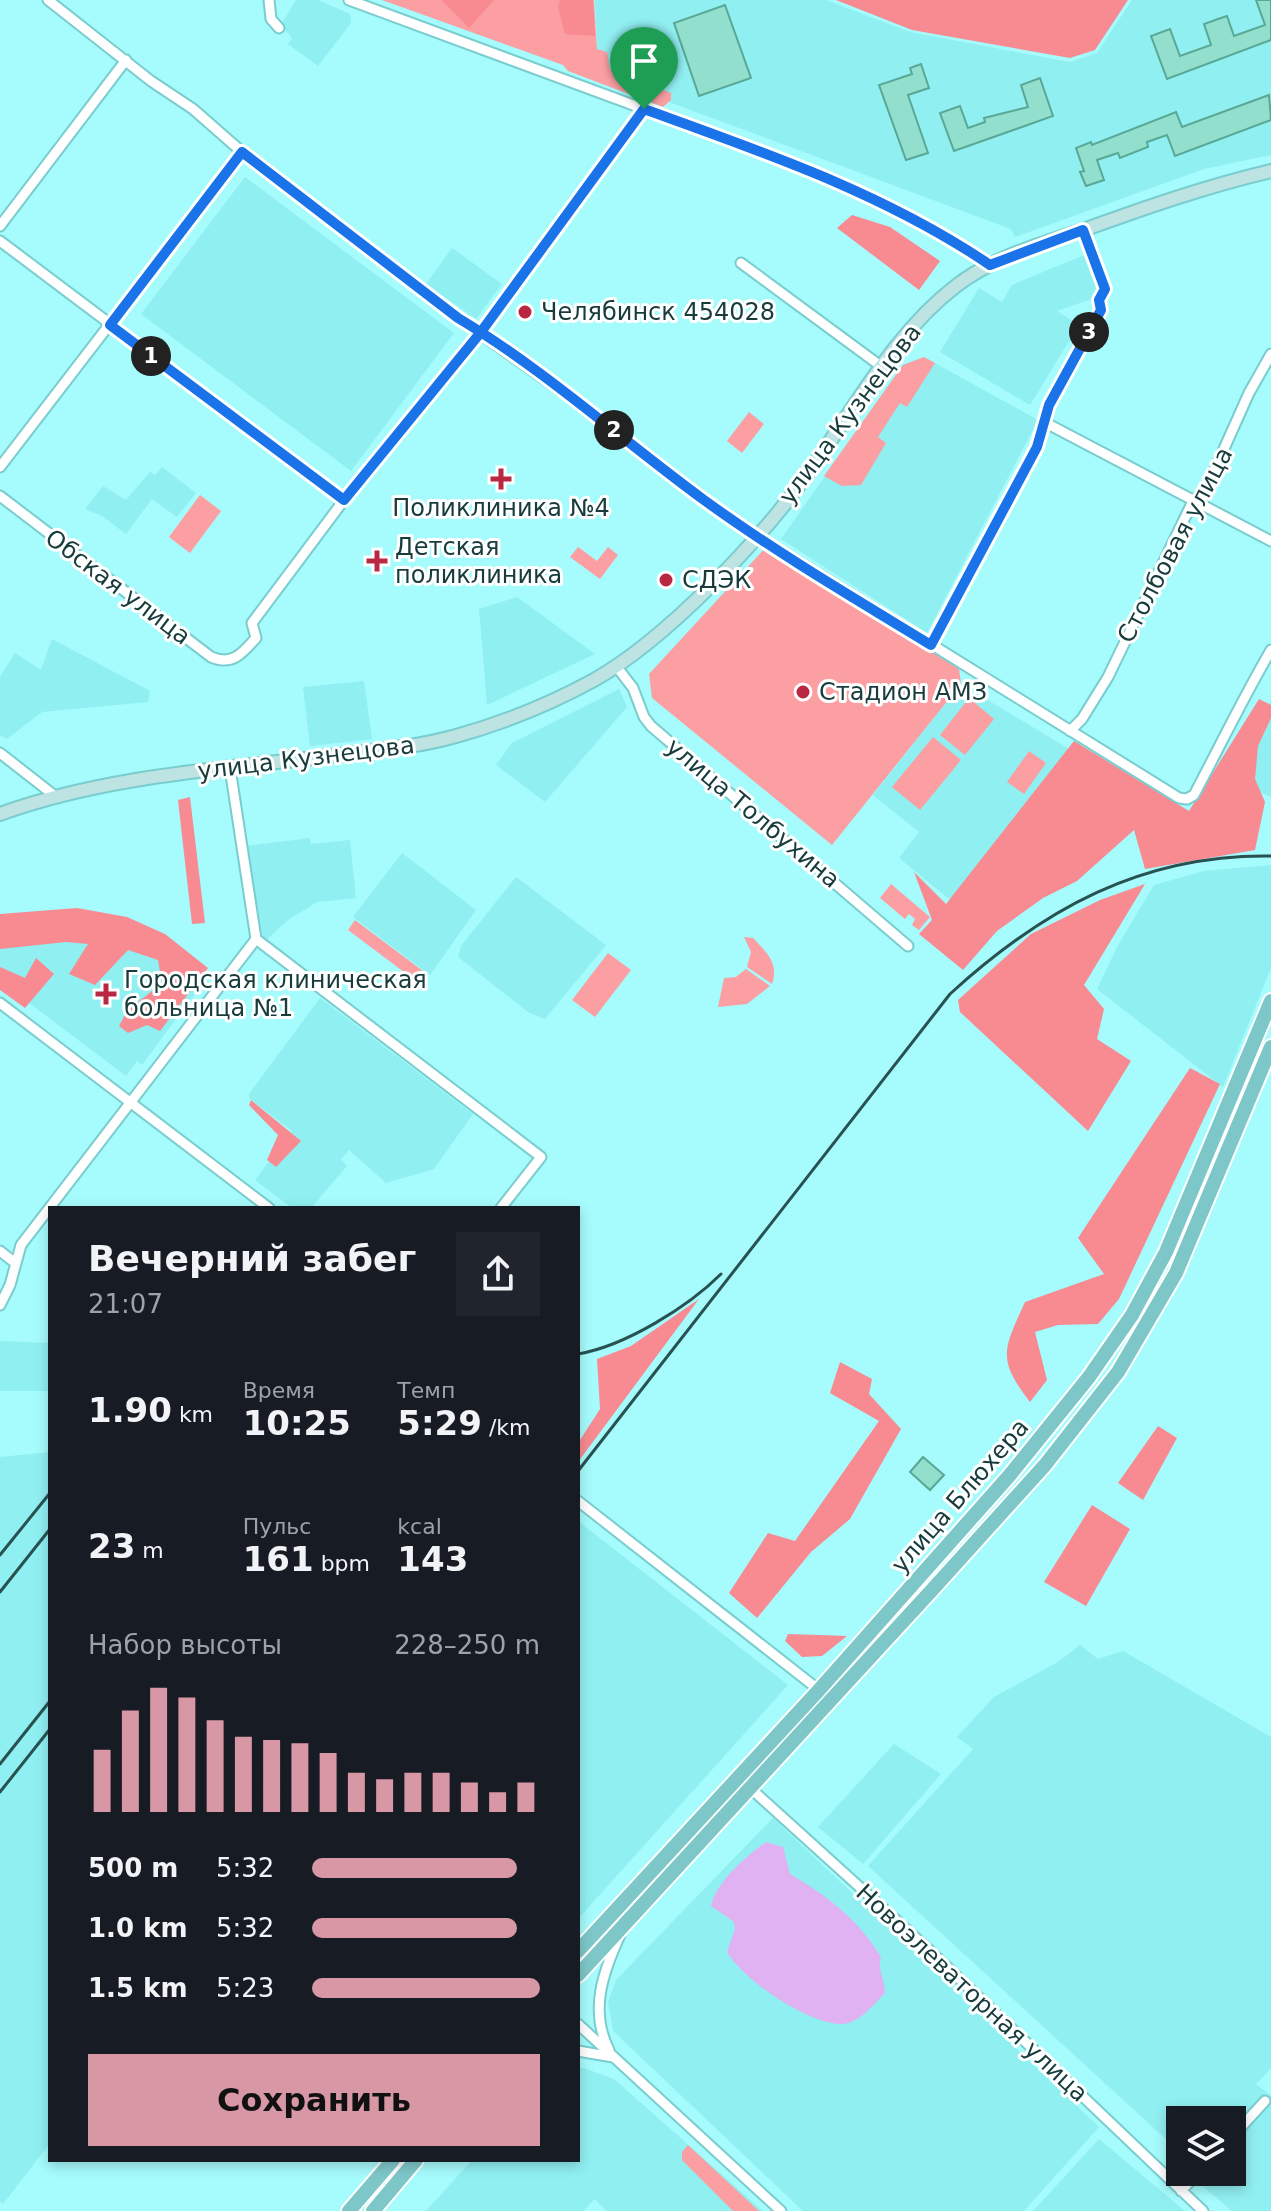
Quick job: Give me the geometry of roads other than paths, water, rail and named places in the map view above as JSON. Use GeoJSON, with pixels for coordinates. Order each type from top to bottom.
{"type":"FeatureCollection","features":[{"type":"Feature","properties":{"kind":"main road","name":"улица Блюхера"},"geometry":{"type":"LineString","coordinates":[[580,1973],[752,1790],[825,1694],[1089,1377],[1132,1315],[1166,1252],[1271,1001]]}},
{"type":"Feature","properties":{"kind":"main road","name":"улица Блюхера"},"geometry":{"type":"LineString","coordinates":[[580,1949],[738,1777],[825,1694],[1045,1465],[1118,1372],[1176,1273],[1271,1047]]}},
{"type":"Feature","properties":{"kind":"main road"},"geometry":{"type":"LineString","coordinates":[[349,2211],[391,2162]]}},
{"type":"Feature","properties":{"kind":"main road"},"geometry":{"type":"LineString","coordinates":[[373,2211],[414,2162]]}},
{"type":"Feature","properties":{"kind":"street"},"geometry":{"type":"LineString","coordinates":[[48,0],[193,109],[242,152],[458,318],[756,536],[1179,798],[1187,799],[1194,795],[1231,726],[1237,707],[1271,650]]}},
{"type":"Feature","properties":{"kind":"street"},"geometry":{"type":"LineString","coordinates":[[269,0],[271,19],[279,28]]}},
{"type":"Feature","properties":{"kind":"street"},"geometry":{"type":"LineString","coordinates":[[349,0],[841,183],[963,247],[990,265]]}},
{"type":"Feature","properties":{"kind":"street"},"geometry":{"type":"LineString","coordinates":[[0,226],[126,60]]}},
{"type":"Feature","properties":{"kind":"street"},"geometry":{"type":"LineString","coordinates":[[0,241],[344,500],[481,332],[644,109]]}},
{"type":"Feature","properties":{"kind":"street"},"geometry":{"type":"LineString","coordinates":[[0,467],[242,152]]}},
{"type":"Feature","properties":{"kind":"street","name":"улица Кузнецова"},"geometry":{"type":"LineString","coordinates":[[0,814],[55,796],[110,784],[395,748],[455,737],[568,693],[616,666],[661,630],[756,536],[809,472],[882,367],[939,300],[965,280],[990,265],[1184,194],[1271,171]]}},
{"type":"Feature","properties":{"kind":"street"},"geometry":{"type":"LineString","coordinates":[[931,645],[1037,447],[1049,405],[1101,310],[1099,300],[1105,289],[1083,230]]}},
{"type":"Feature","properties":{"kind":"street"},"geometry":{"type":"LineString","coordinates":[[741,263],[882,367]]}},
{"type":"Feature","properties":{"kind":"street","name":"Столбовая улица"},"geometry":{"type":"LineString","coordinates":[[1070,731],[1082,719],[1108,677],[1193,501],[1206,489],[1249,393],[1271,354]]}},
{"type":"Feature","properties":{"kind":"street"},"geometry":{"type":"LineString","coordinates":[[1044,422],[1271,541]]}},
{"type":"Feature","properties":{"kind":"street","name":"Обская улица"},"geometry":{"type":"LineString","coordinates":[[0,496],[211,657],[221,661],[241,656],[256,638],[252,623],[344,500]]}},
{"type":"Feature","properties":{"kind":"street","name":"улица Толбухина"},"geometry":{"type":"LineString","coordinates":[[616,666],[633,688],[644,717],[651,726],[908,946]]}},
{"type":"Feature","properties":{"kind":"street"},"geometry":{"type":"LineString","coordinates":[[0,753],[55,796]]}},
{"type":"Feature","properties":{"kind":"street"},"geometry":{"type":"LineString","coordinates":[[230,768],[256,939],[541,1157],[503,1206]]}},
{"type":"Feature","properties":{"kind":"street"},"geometry":{"type":"LineString","coordinates":[[51,1206],[256,939]]}},
{"type":"Feature","properties":{"kind":"street"},"geometry":{"type":"LineString","coordinates":[[0,1003],[266,1206]]}},
{"type":"Feature","properties":{"kind":"street"},"geometry":{"type":"LineString","coordinates":[[1,1301],[10,1285],[21,1245],[48,1210]]}},
{"type":"Feature","properties":{"kind":"street"},"geometry":{"type":"LineString","coordinates":[[0,1251],[14,1262]]}},
{"type":"Feature","properties":{"kind":"street"},"geometry":{"type":"LineString","coordinates":[[580,1503],[825,1694]]}},
{"type":"Feature","properties":{"kind":"street","name":"Новоэлеваторная улица"},"geometry":{"type":"LineString","coordinates":[[738,1777],[927,1948],[1203,2211]]}},
{"type":"Feature","properties":{"kind":"street"},"geometry":{"type":"LineString","coordinates":[[613,2057],[602,2037],[598,2013],[603,1973],[624,1924]]}},
{"type":"Feature","properties":{"kind":"street"},"geometry":{"type":"LineString","coordinates":[[580,2026],[781,2211]]}},
{"type":"Feature","properties":{"kind":"street"},"geometry":{"type":"LineString","coordinates":[[580,2051],[613,2057]]}},
{"type":"Feature","properties":{"kind":"street"},"geometry":{"type":"LineString","coordinates":[[1246,2122],[1265,2101]]}},
{"type":"Feature","properties":{"kind":"street"},"geometry":{"type":"LineString","coordinates":[[1181,2191],[1186,2186]]}},
{"type":"Feature","properties":{"kind":"railway"},"geometry":{"type":"LineString","coordinates":[[580,1468],[950,994],[1021,936],[1097,892],[1137,876],[1180,865],[1224,858],[1271,856]]}},
{"type":"Feature","properties":{"kind":"railway"},"geometry":{"type":"LineString","coordinates":[[580,1354],[616,1343],[655,1323],[674,1312],[721,1274]]}},
{"type":"Feature","properties":{"kind":"railway"},"geometry":{"type":"LineString","coordinates":[[0,1555],[48,1495]]}},
{"type":"Feature","properties":{"kind":"railway"},"geometry":{"type":"LineString","coordinates":[[0,1592],[48,1532]]}},
{"type":"Feature","properties":{"kind":"railway"},"geometry":{"type":"LineString","coordinates":[[0,1764],[48,1704]]}},
{"type":"Feature","properties":{"kind":"railway"},"geometry":{"type":"LineString","coordinates":[[0,1792],[48,1732]]}},
{"type":"Feature","properties":{"kind":"place","name":"Челябинск 454028"},"geometry":{"type":"Point","coordinates":[525,312]}},
{"type":"Feature","properties":{"kind":"place","name":"Поликлиника №4"},"geometry":{"type":"Point","coordinates":[501,479]}},
{"type":"Feature","properties":{"kind":"place","name":"Детская поликлиника"},"geometry":{"type":"Point","coordinates":[377,561]}},
{"type":"Feature","properties":{"kind":"place","name":"СДЭК"},"geometry":{"type":"Point","coordinates":[666,580]}},
{"type":"Feature","properties":{"kind":"place","name":"Стадион АМЗ"},"geometry":{"type":"Point","coordinates":[803,692]}},
{"type":"Feature","properties":{"kind":"place","name":"Городская клиническая больница №1"},"geometry":{"type":"Point","coordinates":[106,994]}}]}
